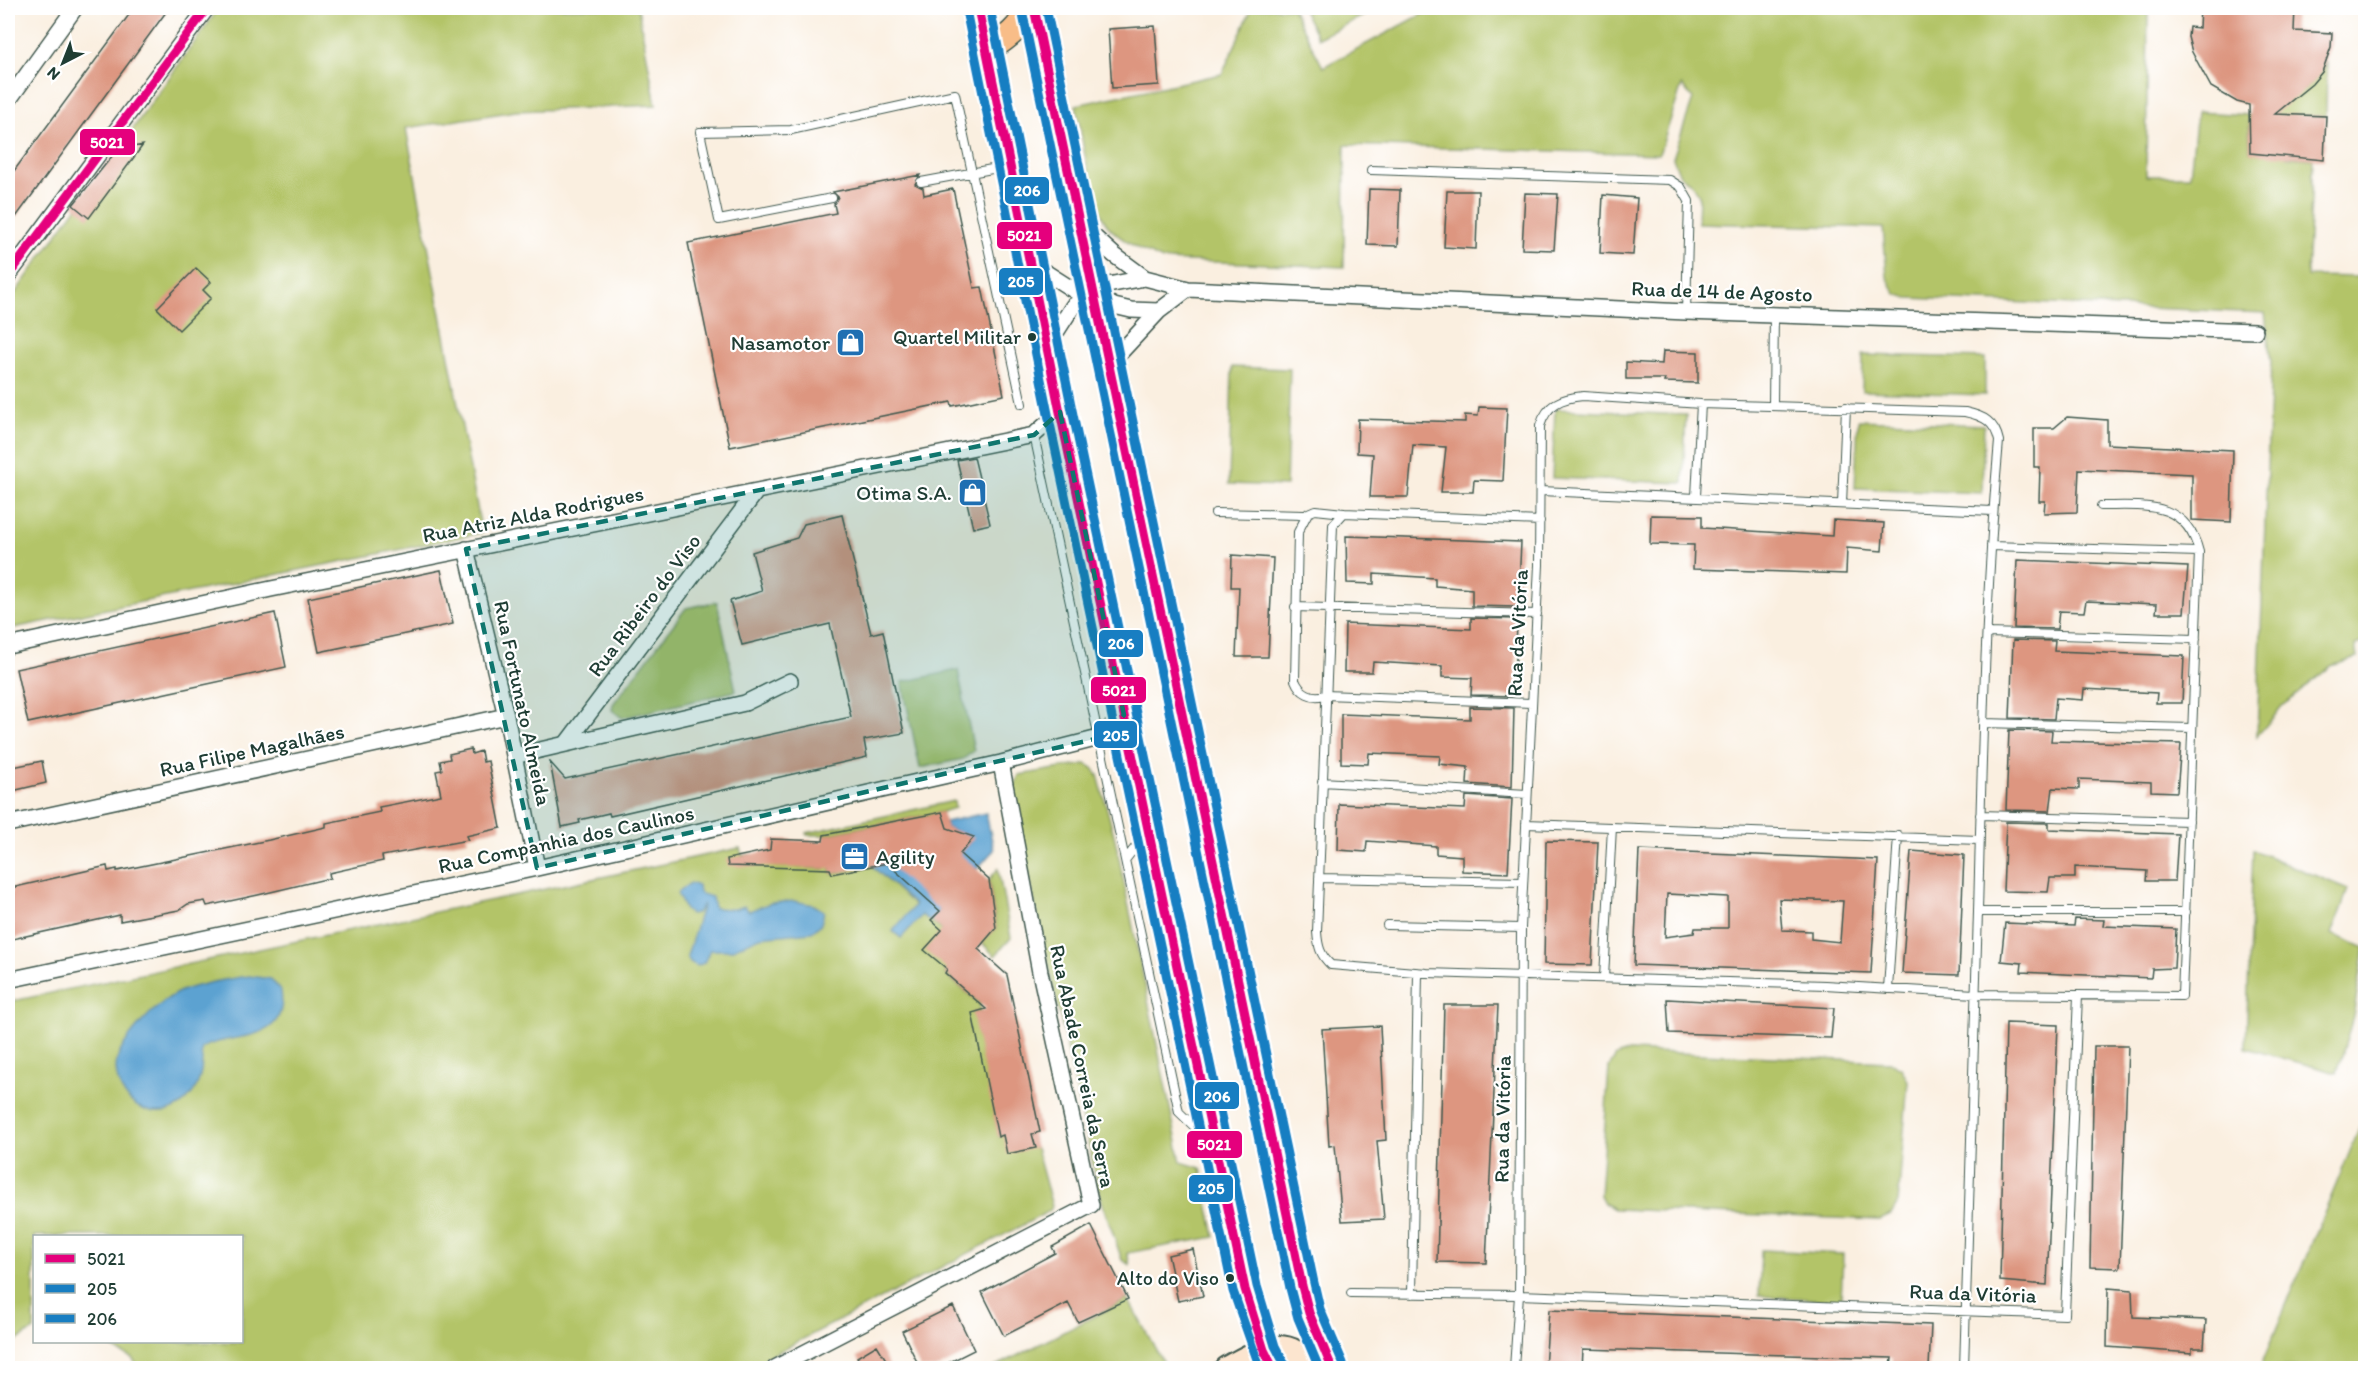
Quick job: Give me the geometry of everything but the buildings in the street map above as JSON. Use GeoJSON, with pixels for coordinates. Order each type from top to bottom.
{"type":"FeatureCollection","features":[{"type":"Feature","properties":{"kind":"main road"},"geometry":{"type":"LineString","coordinates":[[978,8],[1060,412],[1245,1289],[1267,1362]]}},
{"type":"Feature","properties":{"kind":"main road"},"geometry":{"type":"LineString","coordinates":[[987,51],[1011,36],[1024,19],[1028,8]]}},
{"type":"Feature","properties":{"kind":"main road"},"geometry":{"type":"LineString","coordinates":[[1034,8],[1302,1287],[1308,1314],[1332,1368]]}},
{"type":"Feature","properties":{"kind":"main road"},"geometry":{"type":"LineString","coordinates":[[1267,1362],[1276,1347],[1293,1348],[1312,1368]]}},
{"type":"Feature","properties":{"kind":"main road"},"geometry":{"type":"LineString","coordinates":[[1226,1368],[1267,1362]]}},
{"type":"Feature","properties":{"kind":"street"},"geometry":{"type":"LineString","coordinates":[[8,101],[75,8]]}},
{"type":"Feature","properties":{"kind":"street"},"geometry":{"type":"LineString","coordinates":[[8,276],[207,8]]}},
{"type":"Feature","properties":{"kind":"street","name":"Rua de 14 de Agosto"},"geometry":{"type":"LineString","coordinates":[[1080,224],[1114,255],[1146,278],[1188,289],[1686,312],[2255,331]]}},
{"type":"Feature","properties":{"kind":"street"},"geometry":{"type":"LineString","coordinates":[[1031,264],[1069,288],[1094,295],[1114,306],[1131,310],[1159,311]]}},
{"type":"Feature","properties":{"kind":"street","name":"Rua de 14 de Agosto"},"geometry":{"type":"LineString","coordinates":[[1048,345],[1073,306],[1108,285],[1146,278]]}},
{"type":"Feature","properties":{"kind":"street"},"geometry":{"type":"LineString","coordinates":[[1112,372],[1125,346],[1159,311],[1188,289]]}},
{"type":"Feature","properties":{"kind":"street","name":"Rua Atriz Alda Rodrigues"},"geometry":{"type":"LineString","coordinates":[[8,646],[466,549],[1034,435],[1060,412]]}},
{"type":"Feature","properties":{"kind":"street","name":"Rua Ribeiro do Viso"},"geometry":{"type":"LineString","coordinates":[[566,744],[756,492]]}},
{"type":"Feature","properties":{"kind":"street","name":"Rua Fortunato Almeida"},"geometry":{"type":"LineString","coordinates":[[466,549],[506,716],[537,868]]}},
{"type":"Feature","properties":{"kind":"street"},"geometry":{"type":"LineString","coordinates":[[514,756],[745,704],[790,681]]}},
{"type":"Feature","properties":{"kind":"street","name":"Rua Companhia dos Caulinos"},"geometry":{"type":"LineString","coordinates":[[8,980],[537,868],[1001,763],[1099,738],[1124,715]]}},
{"type":"Feature","properties":{"kind":"street","name":"Rua Filipe Magalhães"},"geometry":{"type":"LineString","coordinates":[[8,824],[506,716]]}},
{"type":"Feature","properties":{"kind":"street","name":"Rua Abade Correia da Serra"},"geometry":{"type":"LineString","coordinates":[[775,1368],[1091,1205],[1040,972],[1001,763]]}},
{"type":"Feature","properties":{"kind":"lane"},"geometry":{"type":"LineString","coordinates":[[832,198],[719,220],[700,132],[792,130],[955,94],[1023,404]]}},
{"type":"Feature","properties":{"kind":"lane"},"geometry":{"type":"LineString","coordinates":[[921,182],[992,169],[1011,172]]}},
{"type":"Feature","properties":{"kind":"lane"},"geometry":{"type":"LineString","coordinates":[[1371,170],[1670,180],[1681,187],[1689,201],[1686,312]]}},
{"type":"Feature","properties":{"kind":"lane"},"geometry":{"type":"LineString","coordinates":[[1773,405],[1774,314]]}},
{"type":"Feature","properties":{"kind":"lane","name":"Rua da Vitória"},"geometry":{"type":"LineString","coordinates":[[1701,404],[1583,396],[1566,397],[1544,413],[1540,426],[1540,521],[1521,928],[1519,1295],[2065,1315],[2078,995]]}},
{"type":"Feature","properties":{"kind":"lane"},"geometry":{"type":"LineString","coordinates":[[1696,496],[1701,404],[1965,412],[1990,421],[1999,441],[1991,546],[1983,723],[1964,1368]]}},
{"type":"Feature","properties":{"kind":"lane"},"geometry":{"type":"LineString","coordinates":[[1842,504],[1846,407]]}},
{"type":"Feature","properties":{"kind":"lane"},"geometry":{"type":"LineString","coordinates":[[1034,435],[1179,1112],[1216,1146]]}},
{"type":"Feature","properties":{"kind":"lane"},"geometry":{"type":"LineString","coordinates":[[1541,491],[1696,496],[1993,512]]}},
{"type":"Feature","properties":{"kind":"lane"},"geometry":{"type":"LineString","coordinates":[[1344,513],[1331,530],[1317,932],[1318,947],[1323,958],[1332,965],[1418,973],[1604,978],[1975,994],[2182,996],[2199,552],[2196,540],[2178,515],[2158,508],[2101,506]]}},
{"type":"Feature","properties":{"kind":"lane"},"geometry":{"type":"LineString","coordinates":[[1215,513],[1305,516],[1315,510],[1540,521]]}},
{"type":"Feature","properties":{"kind":"lane"},"geometry":{"type":"LineString","coordinates":[[1305,516],[1298,532],[1296,556],[1295,680],[1307,694],[1315,697],[1325,695],[1532,703]]}},
{"type":"Feature","properties":{"kind":"lane"},"geometry":{"type":"LineString","coordinates":[[1991,546],[2199,552]]}},
{"type":"Feature","properties":{"kind":"lane"},"geometry":{"type":"LineString","coordinates":[[1295,607],[1536,614]]}},
{"type":"Feature","properties":{"kind":"lane"},"geometry":{"type":"LineString","coordinates":[[1987,633],[2196,639]]}},
{"type":"Feature","properties":{"kind":"lane"},"geometry":{"type":"LineString","coordinates":[[1983,723],[2192,728]]}},
{"type":"Feature","properties":{"kind":"lane"},"geometry":{"type":"LineString","coordinates":[[1322,782],[1527,794]]}},
{"type":"Feature","properties":{"kind":"lane"},"geometry":{"type":"LineString","coordinates":[[1980,814],[2189,821]]}},
{"type":"Feature","properties":{"kind":"lane"},"geometry":{"type":"LineString","coordinates":[[1526,824],[1898,835],[1979,840]]}},
{"type":"Feature","properties":{"kind":"lane"},"geometry":{"type":"LineString","coordinates":[[1604,978],[1612,827]]}},
{"type":"Feature","properties":{"kind":"lane"},"geometry":{"type":"LineString","coordinates":[[1126,859],[1149,830]]}},
{"type":"Feature","properties":{"kind":"lane"},"geometry":{"type":"LineString","coordinates":[[1888,989],[1898,835]]}},
{"type":"Feature","properties":{"kind":"lane"},"geometry":{"type":"LineString","coordinates":[[1319,878],[1523,882]]}},
{"type":"Feature","properties":{"kind":"lane"},"geometry":{"type":"LineString","coordinates":[[1978,912],[2186,912]]}},
{"type":"Feature","properties":{"kind":"lane"},"geometry":{"type":"LineString","coordinates":[[1387,925],[1521,928]]}},
{"type":"Feature","properties":{"kind":"lane"},"geometry":{"type":"LineString","coordinates":[[1412,1294],[1418,973]]}},
{"type":"Feature","properties":{"kind":"lane"},"geometry":{"type":"LineString","coordinates":[[1351,1293],[1519,1295],[1514,1368]]}},
{"type":"Feature","properties":{"kind":"highlighted area"},"geometry":{"type":"Polygon","coordinates":[[[1060,412],[1124,715],[1099,738],[537,868],[466,549],[1034,435],[1060,412]]]}},
{"type":"Feature","properties":{"kind":"green space"},"geometry":{"type":"Polygon","coordinates":[[[219,8],[638,8],[656,105],[516,111],[406,128],[482,533],[8,629],[8,303],[219,8]]]}},
{"type":"Feature","properties":{"kind":"green space"},"geometry":{"type":"Polygon","coordinates":[[[1252,8],[1292,8],[1323,67],[1434,8],[2148,8],[2146,176],[2190,176],[2197,112],[2249,115],[2250,152],[2267,107],[2286,101],[2303,91],[2316,79],[2327,62],[2326,116],[2289,115],[2287,157],[2313,159],[2307,276],[2364,277],[2365,234],[2365,642],[2355,645],[2357,658],[2331,666],[2283,706],[2257,736],[2271,363],[2265,313],[1908,298],[1896,294],[1887,277],[1883,228],[1698,223],[1699,195],[1691,183],[1680,176],[1673,158],[1693,99],[1682,85],[1659,154],[1345,145],[1344,267],[1163,260],[1134,246],[1108,226],[1096,202],[1076,105],[1222,74],[1252,8]]]}},
{"type":"Feature","properties":{"kind":"green space"},"geometry":{"type":"Polygon","coordinates":[[[1302,8],[1379,8],[1318,38],[1302,8]]]}},
{"type":"Feature","properties":{"kind":"green space"},"geometry":{"type":"Polygon","coordinates":[[[1863,355],[1985,358],[1985,395],[1862,391],[1863,355]]]}},
{"type":"Feature","properties":{"kind":"green space"},"geometry":{"type":"Polygon","coordinates":[[[1232,367],[1290,369],[1286,486],[1229,484],[1232,367]]]}},
{"type":"Feature","properties":{"kind":"green space"},"geometry":{"type":"Polygon","coordinates":[[[1555,409],[1686,415],[1683,483],[1552,478],[1555,409]]]}},
{"type":"Feature","properties":{"kind":"green space"},"geometry":{"type":"Polygon","coordinates":[[[1858,420],[1984,425],[1982,493],[1855,488],[1858,420]]]}},
{"type":"Feature","properties":{"kind":"green space"},"geometry":{"type":"Polygon","coordinates":[[[717,602],[736,691],[622,718],[612,710],[613,704],[686,608],[717,602]]]}},
{"type":"Feature","properties":{"kind":"green space"},"geometry":{"type":"Polygon","coordinates":[[[958,670],[974,751],[963,759],[920,768],[902,682],[958,670]]]}},
{"type":"Feature","properties":{"kind":"green space"},"geometry":{"type":"Polygon","coordinates":[[[1086,764],[1098,775],[1115,839],[1181,1162],[1201,1168],[1215,1237],[1127,1253],[1130,1265],[1122,1260],[1100,1196],[1026,864],[1013,789],[1019,775],[1086,764]]]}},
{"type":"Feature","properties":{"kind":"green space"},"geometry":{"type":"Polygon","coordinates":[[[954,801],[955,808],[942,812],[824,835],[807,835],[806,833],[954,801]]]}},
{"type":"Feature","properties":{"kind":"green space"},"geometry":{"type":"Polygon","coordinates":[[[740,848],[742,855],[751,854],[752,865],[825,869],[828,861],[832,874],[872,866],[915,906],[893,932],[901,938],[922,915],[942,930],[947,969],[945,974],[979,1003],[981,1010],[973,1013],[999,1137],[1003,1135],[1036,1148],[1052,1206],[1050,1211],[747,1368],[139,1368],[132,1358],[102,1343],[243,1343],[243,1235],[33,1235],[33,1331],[8,1346],[8,1002],[740,848]]]}},
{"type":"Feature","properties":{"kind":"green space"},"geometry":{"type":"Polygon","coordinates":[[[2253,850],[2348,889],[2332,934],[2365,948],[2353,1017],[2337,1073],[2246,1048],[2253,850]]]}},
{"type":"Feature","properties":{"kind":"green space"},"geometry":{"type":"Polygon","coordinates":[[[998,869],[1011,938],[995,956],[982,943],[996,928],[989,880],[998,869]]]}},
{"type":"Feature","properties":{"kind":"green space"},"geometry":{"type":"Polygon","coordinates":[[[1629,1051],[1890,1062],[1901,1068],[1908,1081],[1898,1203],[1891,1215],[1880,1220],[1614,1209],[1604,1203],[1600,1195],[1609,1067],[1616,1056],[1629,1051]]]}},
{"type":"Feature","properties":{"kind":"green space"},"geometry":{"type":"Polygon","coordinates":[[[2365,1115],[2365,1368],[2260,1368],[2365,1115]]]}},
{"type":"Feature","properties":{"kind":"green space"},"geometry":{"type":"Polygon","coordinates":[[[1761,1250],[1843,1254],[1841,1301],[1759,1296],[1761,1250]]]}},
{"type":"Feature","properties":{"kind":"green space"},"geometry":{"type":"Polygon","coordinates":[[[1128,1299],[1166,1368],[993,1368],[1128,1299]]]}},
{"type":"Feature","properties":{"kind":"water"},"geometry":{"type":"Polygon","coordinates":[[[986,813],[994,850],[930,921],[922,915],[901,938],[893,931],[915,905],[872,866],[895,861],[924,896],[973,838],[947,828],[945,822],[986,813]]]}},
{"type":"Feature","properties":{"kind":"water"},"geometry":{"type":"Polygon","coordinates":[[[690,883],[698,886],[699,893],[712,897],[714,908],[735,909],[744,906],[749,911],[771,903],[794,901],[814,905],[824,911],[821,924],[812,932],[760,937],[731,950],[710,950],[704,963],[697,966],[690,962],[687,956],[703,904],[697,913],[690,914],[685,910],[677,893],[690,883]]]}},
{"type":"Feature","properties":{"kind":"water"},"geometry":{"type":"Polygon","coordinates":[[[249,976],[271,979],[281,991],[281,1009],[276,1021],[267,1029],[255,1034],[202,1048],[198,1084],[191,1095],[180,1105],[169,1111],[156,1112],[144,1110],[134,1104],[125,1095],[116,1069],[123,1048],[140,1024],[161,1003],[181,991],[249,976]]]}},
{"type":"Feature","properties":{"kind":"transit line","name":"5021"},"geometry":{"type":"LineString","coordinates":[[8,276],[207,8]]}},
{"type":"Feature","properties":{"kind":"transit line","name":"5021"},"geometry":{"type":"LineString","coordinates":[[978,8],[1060,412],[1245,1289],[1264,1350],[1273,1368]]}},
{"type":"Feature","properties":{"kind":"transit line","name":"206"},"geometry":{"type":"LineString","coordinates":[[990,8],[1072,410],[1257,1286],[1275,1346],[1284,1363]]}},
{"type":"Feature","properties":{"kind":"transit line","name":"5021"},"geometry":{"type":"LineString","coordinates":[[1034,8],[1302,1286],[1309,1313],[1332,1368]]}},
{"type":"Feature","properties":{"kind":"transit line","name":"206"},"geometry":{"type":"LineString","coordinates":[[1046,8],[1314,1283],[1320,1309],[1343,1363]]}},
{"type":"Feature","properties":{"kind":"transit line","name":"205"},"geometry":{"type":"LineString","coordinates":[[966,10],[1048,414],[1233,1291],[1260,1368]]}},
{"type":"Feature","properties":{"kind":"transit line","name":"205"},"geometry":{"type":"LineString","coordinates":[[1022,10],[1290,1288],[1298,1318],[1319,1368]]}},
{"type":"Feature","properties":{"kind":"place","name":"Quartel Militar"},"geometry":{"type":"Point","coordinates":[1032,337]}},
{"type":"Feature","properties":{"kind":"place","name":"Nasamotor"},"geometry":{"type":"Point","coordinates":[851,342]}},
{"type":"Feature","properties":{"kind":"place","name":"Otima S.A."},"geometry":{"type":"Point","coordinates":[973,492]}},
{"type":"Feature","properties":{"kind":"place","name":"Agility"},"geometry":{"type":"Point","coordinates":[855,856]}},
{"type":"Feature","properties":{"kind":"place","name":"Alto do Viso"},"geometry":{"type":"Point","coordinates":[1230,1278]}}]}
